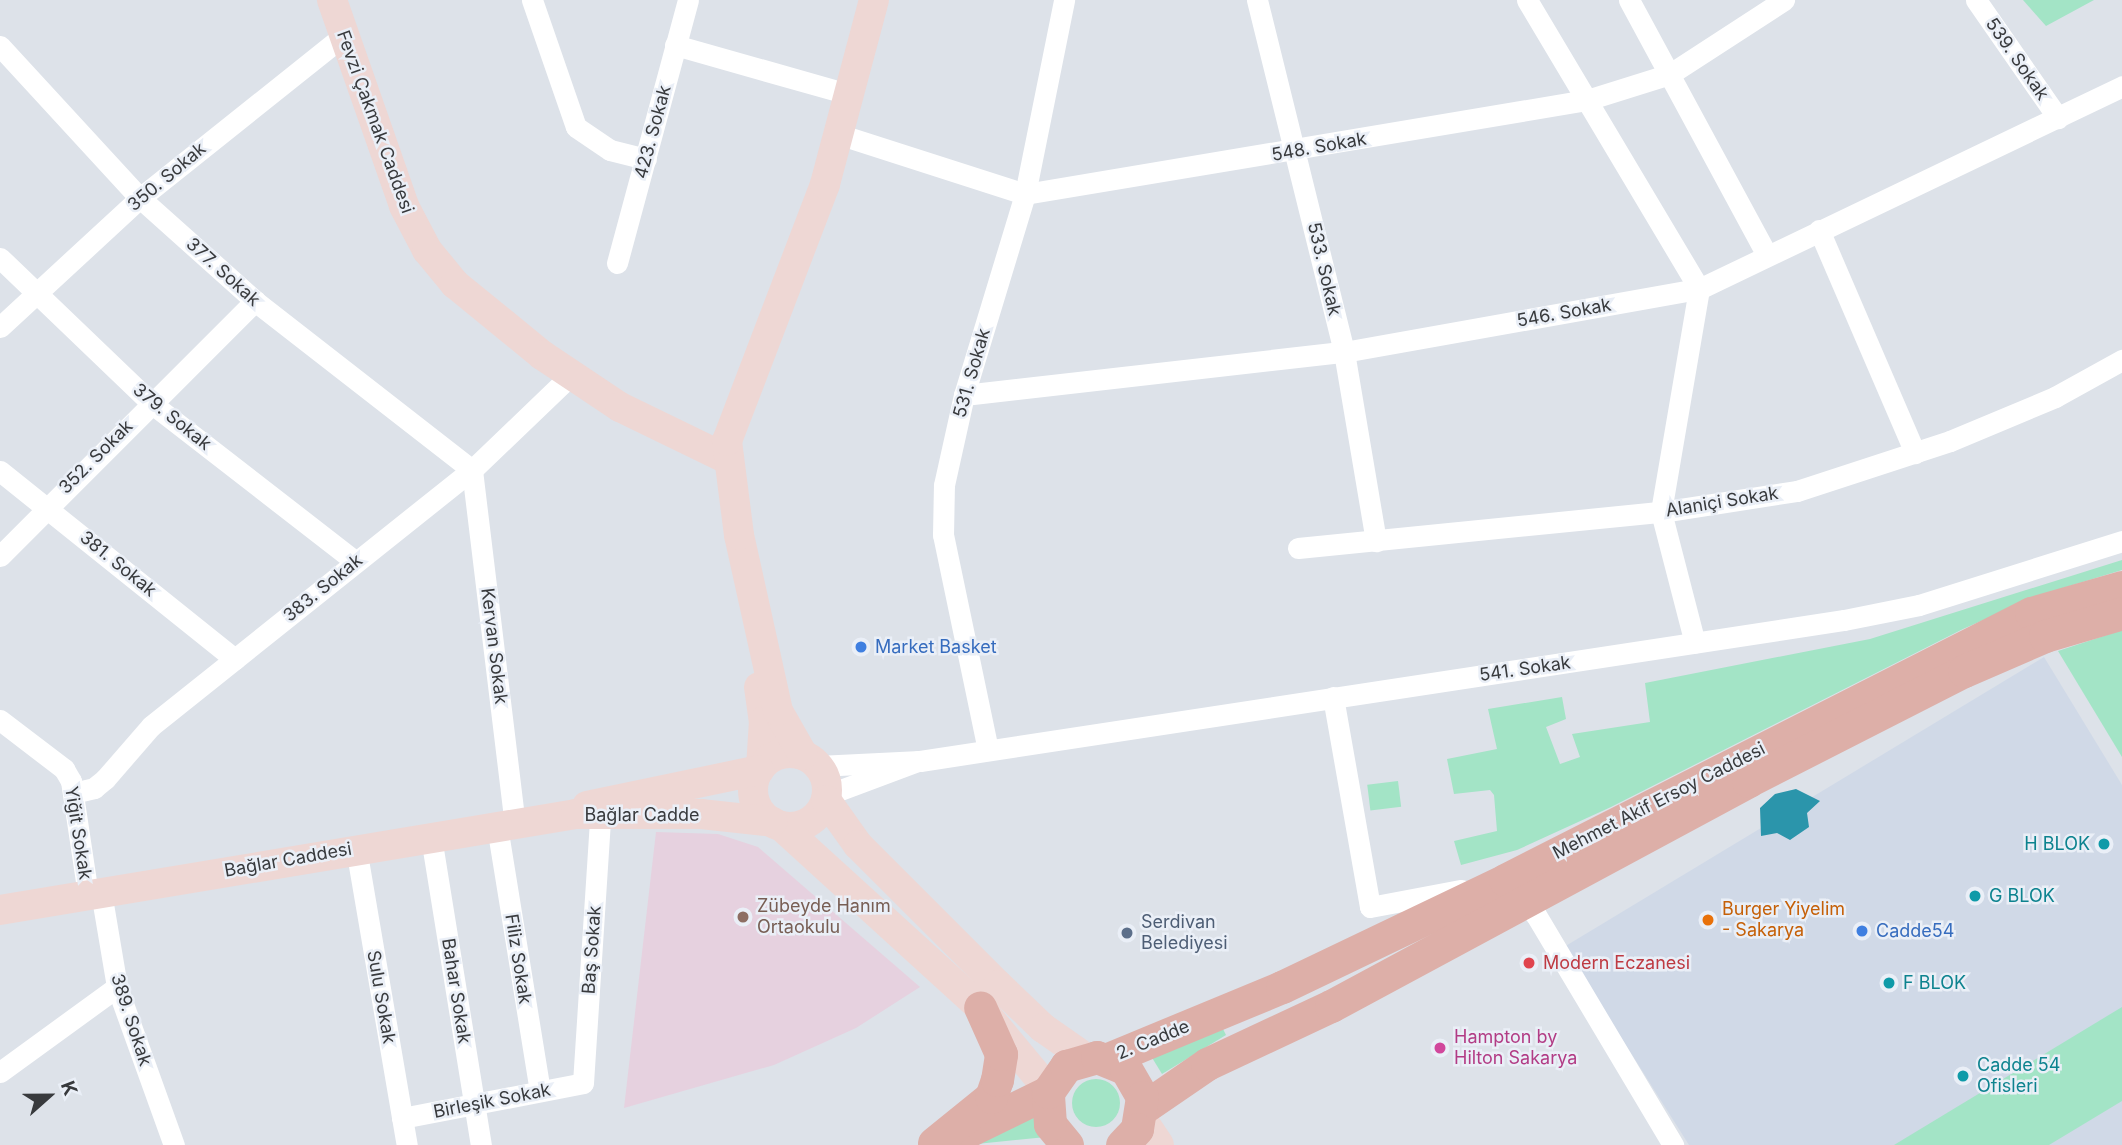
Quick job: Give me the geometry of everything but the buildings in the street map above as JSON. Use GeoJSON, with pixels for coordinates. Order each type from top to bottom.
{"type":"FeatureCollection","features":[{"type":"Feature","properties":{"kind":"main road","name":"Fevzi Çakmak Caddesi"},"geometry":{"type":"LineString","coordinates":[[332,0],[378,141],[427,250],[455,284],[494,319],[620,407],[727,459]]}},
{"type":"Feature","properties":{"kind":"main road"},"geometry":{"type":"LineString","coordinates":[[874,0],[815,213],[742,396],[727,441],[727,459],[752,603],[778,711],[811,760],[826,798],[858,845],[1043,1028],[1134,1077],[1148,1124],[1122,1145]]}},
{"type":"Feature","properties":{"kind":"main road","name":"Mehmet Akif Ersoy Caddesi"},"geometry":{"type":"LineString","coordinates":[[1148,1124],[1207,1064],[1331,1006],[1510,893],[1955,649],[2031,613],[2122,587]]}},
{"type":"Feature","properties":{"kind":"main road"},"geometry":{"type":"LineString","coordinates":[[752,603],[753,653],[764,722],[760,769],[754,784],[756,802],[980,1007],[1020,1049],[1049,1091],[1050,1124],[1068,1145]]}},
{"type":"Feature","properties":{"kind":"main road","name":"Mehmet Akif Ersoy Caddesi"},"geometry":{"type":"LineString","coordinates":[[1199,1022],[1510,893],[1964,671],[2045,636],[2122,613]]}},
{"type":"Feature","properties":{"kind":"main road"},"geometry":{"type":"LineString","coordinates":[[760,769],[780,754],[811,760]]}},
{"type":"Feature","properties":{"kind":"main road","name":"Bağlar Cadde"},"geometry":{"type":"LineString","coordinates":[[760,769],[593,801],[588,816],[661,813],[777,824]]}},
{"type":"Feature","properties":{"kind":"main road"},"geometry":{"type":"LineString","coordinates":[[777,824],[810,821],[826,798]]}},
{"type":"Feature","properties":{"kind":"main road","name":"Bağlar Caddesi"},"geometry":{"type":"LineString","coordinates":[[0,910],[430,836],[588,816]]}},
{"type":"Feature","properties":{"kind":"main road"},"geometry":{"type":"LineString","coordinates":[[931,1144],[981,1107],[997,1080],[1001,1054],[980,1007]]}},
{"type":"Feature","properties":{"kind":"main road","name":"2. Cadde"},"geometry":{"type":"LineString","coordinates":[[1049,1091],[1066,1066],[1097,1058],[1199,1022]]}},
{"type":"Feature","properties":{"kind":"main road"},"geometry":{"type":"LineString","coordinates":[[931,1144],[982,1128],[1049,1091]]}},
{"type":"Feature","properties":{"kind":"street"},"geometry":{"type":"LineString","coordinates":[[532,0],[576,127],[610,150],[646,159]]}},
{"type":"Feature","properties":{"kind":"street","name":"423. Sokak"},"geometry":{"type":"LineString","coordinates":[[617,264],[688,0]]}},
{"type":"Feature","properties":{"kind":"street","name":"531. Sokak"},"geometry":{"type":"LineString","coordinates":[[988,750],[943,535],[944,485],[964,395],[1025,194],[1064,0]]}},
{"type":"Feature","properties":{"kind":"street","name":"533. Sokak"},"geometry":{"type":"LineString","coordinates":[[1258,0],[1344,352],[1376,541]]}},
{"type":"Feature","properties":{"kind":"street"},"geometry":{"type":"LineString","coordinates":[[1528,0],[1699,289],[1661,512],[1695,643]]}},
{"type":"Feature","properties":{"kind":"street"},"geometry":{"type":"LineString","coordinates":[[1629,0],[1767,255]]}},
{"type":"Feature","properties":{"kind":"street","name":"548. Sokak"},"geometry":{"type":"LineString","coordinates":[[838,134],[1025,194],[1297,152],[1587,100],[1670,74],[1784,0]]}},
{"type":"Feature","properties":{"kind":"street","name":"539. Sokak"},"geometry":{"type":"LineString","coordinates":[[1976,0],[2058,118]]}},
{"type":"Feature","properties":{"kind":"street","name":"350. Sokak"},"geometry":{"type":"LineString","coordinates":[[0,327],[140,198],[343,36]]}},
{"type":"Feature","properties":{"kind":"street"},"geometry":{"type":"LineString","coordinates":[[675,46],[848,94]]}},
{"type":"Feature","properties":{"kind":"street","name":"377. Sokak"},"geometry":{"type":"LineString","coordinates":[[0,47],[140,198],[255,301],[472,470]]}},
{"type":"Feature","properties":{"kind":"street","name":"546. Sokak"},"geometry":{"type":"LineString","coordinates":[[964,395],[1344,352],[1699,289],[2122,86]]}},
{"type":"Feature","properties":{"kind":"street"},"geometry":{"type":"LineString","coordinates":[[1819,230],[1914,453]]}},
{"type":"Feature","properties":{"kind":"street","name":"379. Sokak"},"geometry":{"type":"LineString","coordinates":[[0,258],[151,403],[356,562]]}},
{"type":"Feature","properties":{"kind":"street","name":"352. Sokak"},"geometry":{"type":"LineString","coordinates":[[0,556],[46,507],[255,301]]}},
{"type":"Feature","properties":{"kind":"street","name":"Alaniçi Sokak"},"geometry":{"type":"LineString","coordinates":[[1298,548],[1661,512],[1797,491],[1914,453],[2055,397],[2122,360]]}},
{"type":"Feature","properties":{"kind":"street","name":"383. Sokak"},"geometry":{"type":"LineString","coordinates":[[73,793],[94,788],[105,779],[150,726],[472,470],[572,375]]}},
{"type":"Feature","properties":{"kind":"street","name":"Kervan Sokak"},"geometry":{"type":"LineString","coordinates":[[472,470],[506,825]]}},
{"type":"Feature","properties":{"kind":"street","name":"381. Sokak"},"geometry":{"type":"LineString","coordinates":[[0,471],[235,659]]}},
{"type":"Feature","properties":{"kind":"street","name":"541. Sokak"},"geometry":{"type":"LineString","coordinates":[[920,761],[1695,643],[1919,604],[2122,541]]}},
{"type":"Feature","properties":{"kind":"street"},"geometry":{"type":"LineString","coordinates":[[1333,697],[1370,907],[1510,893],[1536,915],[1674,1145]]}},
{"type":"Feature","properties":{"kind":"street","name":"Yiğit Sokak"},"geometry":{"type":"LineString","coordinates":[[3,725],[64,769],[73,793],[94,893]]}},
{"type":"Feature","properties":{"kind":"street"},"geometry":{"type":"LineString","coordinates":[[811,760],[920,761]]}},
{"type":"Feature","properties":{"kind":"street"},"geometry":{"type":"LineString","coordinates":[[826,798],[920,761]]}},
{"type":"Feature","properties":{"kind":"street","name":"Baş Sokak"},"geometry":{"type":"LineString","coordinates":[[583,1083],[588,816]]}},
{"type":"Feature","properties":{"kind":"street","name":"Filiz Sokak"},"geometry":{"type":"LineString","coordinates":[[506,825],[540,1091]]}},
{"type":"Feature","properties":{"kind":"street","name":"Bahar Sokak"},"geometry":{"type":"LineString","coordinates":[[430,836],[481,1145]]}},
{"type":"Feature","properties":{"kind":"street","name":"Sulu Sokak"},"geometry":{"type":"LineString","coordinates":[[356,848],[407,1145]]}},
{"type":"Feature","properties":{"kind":"street","name":"389. Sokak"},"geometry":{"type":"LineString","coordinates":[[94,893],[117,987],[174,1145]]}},
{"type":"Feature","properties":{"kind":"street"},"geometry":{"type":"LineString","coordinates":[[0,1072],[117,987]]}},
{"type":"Feature","properties":{"kind":"street","name":"Birleşik Sokak"},"geometry":{"type":"LineString","coordinates":[[402,1118],[583,1083]]}},
{"type":"Feature","properties":{"kind":"shaded area"},"geometry":{"type":"Polygon","coordinates":[[[2044,657],[2122,785],[2122,1145],[1689,1145],[1564,947],[2044,657]]]}},
{"type":"Feature","properties":{"kind":"shaded area","name":"Zübeyde Hanım Ortaokulu"},"geometry":{"type":"Polygon","coordinates":[[[656,832],[718,834],[758,847],[920,987],[856,1028],[774,1065],[624,1108],[656,832]]]}},
{"type":"Feature","properties":{"kind":"green space"},"geometry":{"type":"Polygon","coordinates":[[[2023,0],[2094,0],[2046,26],[2023,0]]]}},
{"type":"Feature","properties":{"kind":"green space"},"geometry":{"type":"Polygon","coordinates":[[[2122,560],[2122,570],[2040,595],[1963,629],[1611,807],[1517,850],[1461,865],[1454,841],[1497,831],[1494,795],[1490,790],[1454,794],[1447,759],[1497,749],[1488,709],[1562,697],[1566,719],[1546,727],[1560,764],[1580,757],[1572,734],[1650,722],[1645,683],[1870,639],[2122,560]]]}},
{"type":"Feature","properties":{"kind":"green space"},"geometry":{"type":"Polygon","coordinates":[[[2122,630],[2122,757],[2058,651],[2122,630]]]}},
{"type":"Feature","properties":{"kind":"green space"},"geometry":{"type":"Polygon","coordinates":[[[1398,781],[1401,807],[1370,811],[1367,785],[1398,781]]]}},
{"type":"Feature","properties":{"kind":"green space"},"geometry":{"type":"Polygon","coordinates":[[[2122,1007],[2122,1101],[2049,1145],[1894,1145],[2122,1007]]]}},
{"type":"Feature","properties":{"kind":"green space"},"geometry":{"type":"Polygon","coordinates":[[[1221,1025],[1226,1035],[1162,1074],[1151,1056],[1221,1025]]]}},
{"type":"Feature","properties":{"kind":"green space"},"geometry":{"type":"Polygon","coordinates":[[[1096,1079],[1113,1086],[1120,1103],[1113,1120],[1096,1127],[1079,1120],[1072,1103],[1079,1086],[1096,1079]]]}},
{"type":"Feature","properties":{"kind":"green space"},"geometry":{"type":"Polygon","coordinates":[[[1037,1108],[1046,1137],[967,1145],[1037,1108]]]}},
{"type":"Feature","properties":{"kind":"water"},"geometry":{"type":"Polygon","coordinates":[[[1796,789],[1820,801],[1807,813],[1809,827],[1790,840],[1777,833],[1761,836],[1760,808],[1775,794],[1796,789]]]}},
{"type":"Feature","properties":{"kind":"place","name":"Market Basket"},"geometry":{"type":"Point","coordinates":[861,647]}},
{"type":"Feature","properties":{"kind":"place","name":"H BLOK"},"geometry":{"type":"Point","coordinates":[2104,844]}},
{"type":"Feature","properties":{"kind":"place","name":"G BLOK"},"geometry":{"type":"Point","coordinates":[1975,896]}},
{"type":"Feature","properties":{"kind":"place","name":"Zübeyde Hanım Ortaokulu"},"geometry":{"type":"Point","coordinates":[743,917]}},
{"type":"Feature","properties":{"kind":"place","name":"Burger Yiyelim - Sakarya"},"geometry":{"type":"Point","coordinates":[1708,920]}},
{"type":"Feature","properties":{"kind":"place","name":"Cadde54"},"geometry":{"type":"Point","coordinates":[1862,931]}},
{"type":"Feature","properties":{"kind":"place","name":"Serdivan Belediyesi"},"geometry":{"type":"Point","coordinates":[1127,933]}},
{"type":"Feature","properties":{"kind":"place","name":"Modern Eczanesi"},"geometry":{"type":"Point","coordinates":[1529,963]}},
{"type":"Feature","properties":{"kind":"place","name":"F BLOK"},"geometry":{"type":"Point","coordinates":[1889,983]}},
{"type":"Feature","properties":{"kind":"place","name":"Hampton by Hilton Sakarya"},"geometry":{"type":"Point","coordinates":[1440,1048]}},
{"type":"Feature","properties":{"kind":"place","name":"Cadde 54 Ofisleri"},"geometry":{"type":"Point","coordinates":[1963,1076]}}]}
